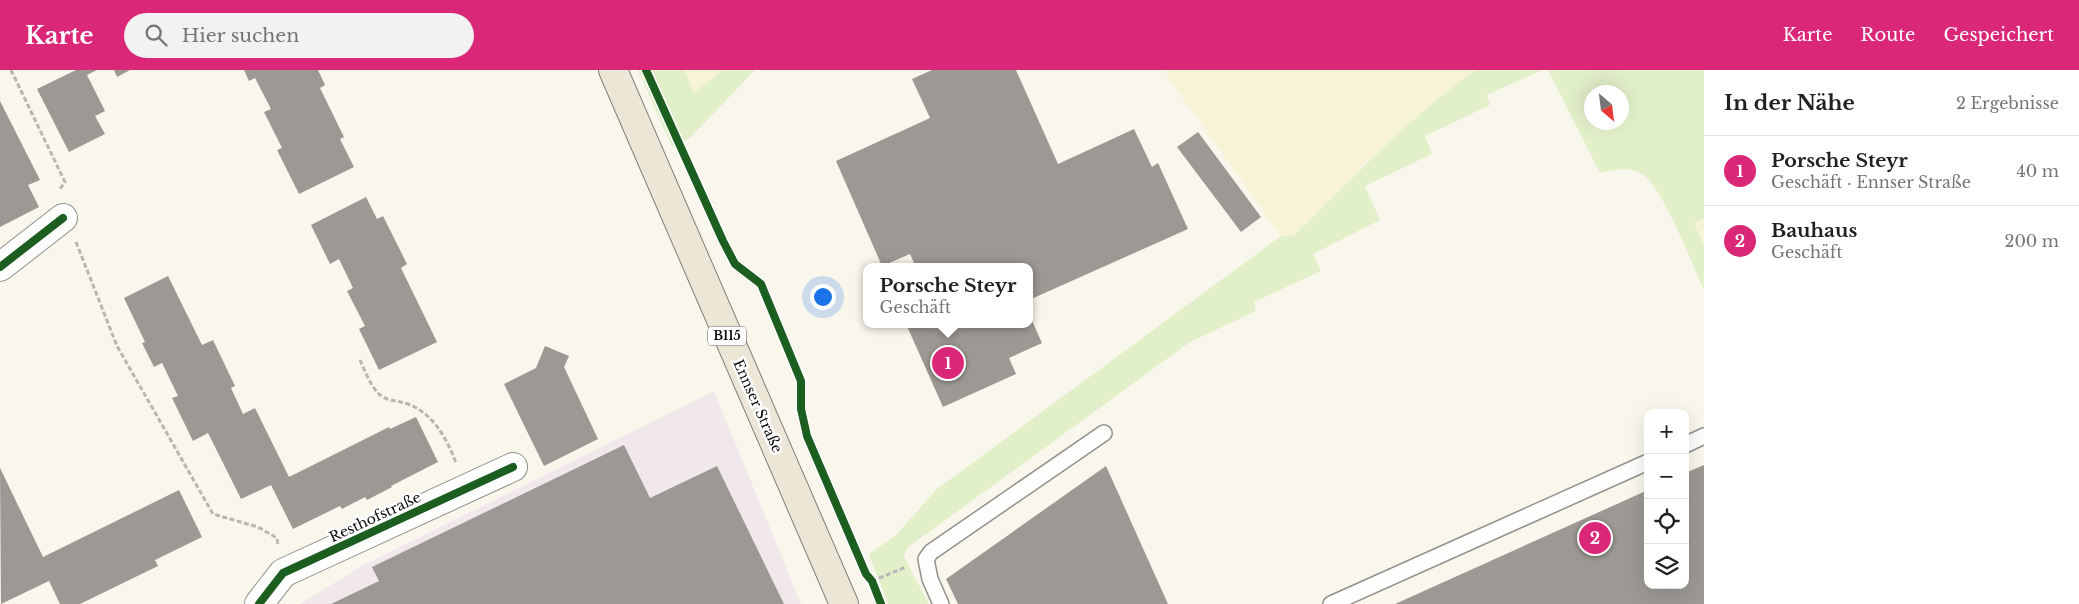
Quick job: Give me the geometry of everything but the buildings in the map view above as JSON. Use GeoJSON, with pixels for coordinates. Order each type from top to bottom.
{"type":"FeatureCollection","features":[{"type":"Feature","properties":{"kind":"main road","name":"Ennser Straße"},"geometry":{"type":"LineString","coordinates":[[613,70],[844,604]]}},
{"type":"Feature","properties":{"kind":"street"},"geometry":{"type":"LineString","coordinates":[[0,267],[63,218]]}},
{"type":"Feature","properties":{"kind":"street","name":"Resthofstraße"},"geometry":{"type":"LineString","coordinates":[[259,604],[283,573],[513,467]]}},
{"type":"Feature","properties":{"kind":"lane"},"geometry":{"type":"LineString","coordinates":[[941,604],[930,579],[926,559],[931,552],[1104,433]]}},
{"type":"Feature","properties":{"kind":"lane"},"geometry":{"type":"LineString","coordinates":[[1689,443],[1704,436]]}},
{"type":"Feature","properties":{"kind":"lane"},"geometry":{"type":"LineString","coordinates":[[1331,604],[1644,464]]}},
{"type":"Feature","properties":{"kind":"path"},"geometry":{"type":"LineString","coordinates":[[11,70],[64,182],[53,198],[80,252],[117,346],[214,514],[258,527],[277,538],[283,573]]}},
{"type":"Feature","properties":{"kind":"path"},"geometry":{"type":"LineString","coordinates":[[360,360],[370,381],[379,394],[389,401],[406,403],[417,408],[435,422],[452,451],[466,488]]}},
{"type":"Feature","properties":{"kind":"path"},"geometry":{"type":"LineString","coordinates":[[866,574],[874,585],[926,559]]}},
{"type":"Feature","properties":{"kind":"shaded area"},"geometry":{"type":"Polygon","coordinates":[[[685,70],[723,70],[694,93],[685,70]]]}},
{"type":"Feature","properties":{"kind":"shaded area"},"geometry":{"type":"Polygon","coordinates":[[[1163,70],[1476,70],[1421,113],[1363,165],[1329,202],[1293,236],[1281,236],[1163,70]]]}},
{"type":"Feature","properties":{"kind":"shaded area"},"geometry":{"type":"Polygon","coordinates":[[[1704,219],[1704,246],[1693,223],[1704,219]]]}},
{"type":"Feature","properties":{"kind":"shaded area"},"geometry":{"type":"Polygon","coordinates":[[[714,391],[801,604],[300,604],[362,566],[714,391]]]}},
{"type":"Feature","properties":{"kind":"green space"},"geometry":{"type":"Polygon","coordinates":[[[638,70],[685,70],[694,93],[723,70],[755,70],[690,138],[672,147],[638,70]]]}},
{"type":"Feature","properties":{"kind":"green space"},"geometry":{"type":"Polygon","coordinates":[[[1476,70],[1542,70],[1487,95],[1490,105],[1425,136],[1432,154],[1365,186],[1380,220],[1313,254],[1321,271],[1254,302],[1256,311],[1190,342],[907,548],[904,557],[929,604],[888,604],[869,554],[895,536],[937,489],[1281,236],[1293,236],[1401,131],[1439,98],[1476,70]]]}},
{"type":"Feature","properties":{"kind":"green space"},"geometry":{"type":"Polygon","coordinates":[[[1548,70],[1704,70],[1704,219],[1694,223],[1704,246],[1704,290],[1668,210],[1650,182],[1637,171],[1621,169],[1600,173],[1548,70]]]}},
{"type":"Feature","properties":{"kind":"cycle path"},"geometry":{"type":"LineString","coordinates":[[646,70],[735,264],[761,284],[801,381],[801,409],[807,436],[866,574],[872,581],[881,604]]}},
{"type":"Feature","properties":{"kind":"cycle path"},"geometry":{"type":"LineString","coordinates":[[0,267],[63,218]]}},
{"type":"Feature","properties":{"kind":"cycle path"},"geometry":{"type":"LineString","coordinates":[[259,604],[283,573],[513,467]]}},
{"type":"Feature","properties":{"kind":"place","name":"Porsche Steyr"},"geometry":{"type":"Point","coordinates":[948,363]}},
{"type":"Feature","properties":{"kind":"place","name":"Bauhaus"},"geometry":{"type":"Point","coordinates":[1595,538]}}]}
